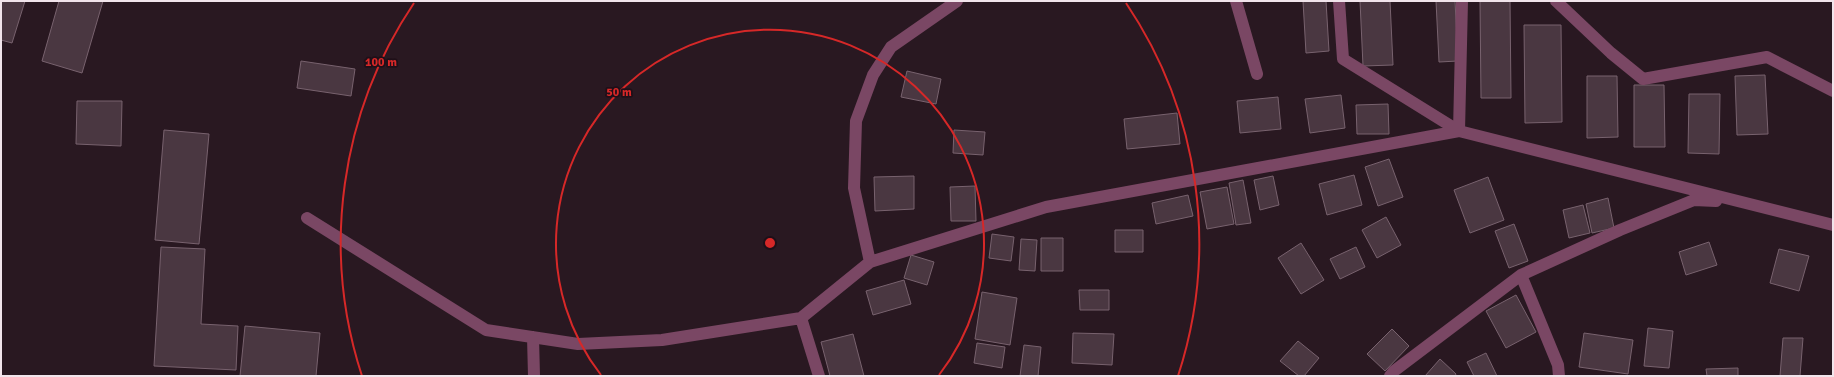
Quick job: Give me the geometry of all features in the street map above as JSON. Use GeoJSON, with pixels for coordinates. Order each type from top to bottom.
{"type":"FeatureCollection","features":[{"type":"Feature","properties":{"kind":"street"},"geometry":{"type":"LineString","coordinates":[[870,262],[854,188],[856,121],[873,75],[891,48],[957,1]]}},
{"type":"Feature","properties":{"kind":"street"},"geometry":{"type":"LineString","coordinates":[[1236,1],[1257,74]]}},
{"type":"Feature","properties":{"kind":"street"},"geometry":{"type":"LineString","coordinates":[[1339,1],[1343,59],[1459,131],[1833,225]]}},
{"type":"Feature","properties":{"kind":"street"},"geometry":{"type":"LineString","coordinates":[[1459,131],[1462,1]]}},
{"type":"Feature","properties":{"kind":"street"},"geometry":{"type":"LineString","coordinates":[[1556,1],[1611,53],[1643,79],[1767,57],[1833,91]]}},
{"type":"Feature","properties":{"kind":"street"},"geometry":{"type":"LineString","coordinates":[[306,218],[486,330],[578,344],[662,340],[801,318],[870,262],[1046,206],[1459,131]]}},
{"type":"Feature","properties":{"kind":"street"},"geometry":{"type":"LineString","coordinates":[[1390,376],[1394,371],[1520,275],[1620,230],[1694,200],[1739,201]]}},
{"type":"Feature","properties":{"kind":"street"},"geometry":{"type":"LineString","coordinates":[[1520,275],[1558,365],[1559,376]]}},
{"type":"Feature","properties":{"kind":"street"},"geometry":{"type":"LineString","coordinates":[[801,318],[819,376]]}},
{"type":"Feature","properties":{"kind":"street"},"geometry":{"type":"LineString","coordinates":[[534,337],[534,376]]}},
{"type":"Feature","properties":{"kind":"building"},"geometry":{"type":"Polygon","coordinates":[[[1,1],[25,1],[12,43],[1,40],[1,1]]]}},
{"type":"Feature","properties":{"kind":"building"},"geometry":{"type":"Polygon","coordinates":[[[59,1],[103,1],[82,73],[42,61],[59,1]]]}},
{"type":"Feature","properties":{"kind":"building"},"geometry":{"type":"Polygon","coordinates":[[[1303,1],[1326,1],[1329,51],[1306,53],[1303,1]]]}},
{"type":"Feature","properties":{"kind":"building"},"geometry":{"type":"Polygon","coordinates":[[[1360,1],[1390,1],[1393,65],[1363,66],[1360,1]]]}},
{"type":"Feature","properties":{"kind":"building"},"geometry":{"type":"Polygon","coordinates":[[[1436,1],[1455,1],[1458,61],[1439,62],[1436,1]]]}},
{"type":"Feature","properties":{"kind":"building"},"geometry":{"type":"Polygon","coordinates":[[[1480,1],[1510,1],[1511,98],[1481,98],[1480,1]]]}},
{"type":"Feature","properties":{"kind":"building"},"geometry":{"type":"Polygon","coordinates":[[[1524,25],[1561,25],[1562,122],[1525,123],[1524,25]]]}},
{"type":"Feature","properties":{"kind":"building"},"geometry":{"type":"Polygon","coordinates":[[[301,61],[355,69],[351,96],[297,88],[301,61]]]}},
{"type":"Feature","properties":{"kind":"building"},"geometry":{"type":"Polygon","coordinates":[[[907,71],[941,79],[936,104],[901,97],[907,71]]]}},
{"type":"Feature","properties":{"kind":"building"},"geometry":{"type":"Polygon","coordinates":[[[1765,75],[1768,134],[1737,135],[1735,76],[1765,75]]]}},
{"type":"Feature","properties":{"kind":"building"},"geometry":{"type":"Polygon","coordinates":[[[1587,76],[1617,76],[1618,137],[1587,138],[1587,76]]]}},
{"type":"Feature","properties":{"kind":"building"},"geometry":{"type":"Polygon","coordinates":[[[1634,85],[1664,85],[1665,147],[1634,147],[1634,85]]]}},
{"type":"Feature","properties":{"kind":"building"},"geometry":{"type":"Polygon","coordinates":[[[1689,94],[1720,94],[1719,154],[1688,153],[1689,94]]]}},
{"type":"Feature","properties":{"kind":"building"},"geometry":{"type":"Polygon","coordinates":[[[1341,95],[1345,128],[1310,133],[1305,99],[1341,95]]]}},
{"type":"Feature","properties":{"kind":"building"},"geometry":{"type":"Polygon","coordinates":[[[1278,97],[1281,129],[1240,133],[1237,101],[1278,97]]]}},
{"type":"Feature","properties":{"kind":"building"},"geometry":{"type":"Polygon","coordinates":[[[77,101],[122,101],[121,146],[76,144],[77,101]]]}},
{"type":"Feature","properties":{"kind":"building"},"geometry":{"type":"Polygon","coordinates":[[[1388,104],[1389,134],[1357,134],[1356,105],[1388,104]]]}},
{"type":"Feature","properties":{"kind":"building"},"geometry":{"type":"Polygon","coordinates":[[[1177,113],[1180,144],[1127,149],[1124,119],[1177,113]]]}},
{"type":"Feature","properties":{"kind":"building"},"geometry":{"type":"Polygon","coordinates":[[[164,130],[209,134],[199,244],[155,240],[164,130]]]}},
{"type":"Feature","properties":{"kind":"building"},"geometry":{"type":"Polygon","coordinates":[[[954,130],[985,132],[983,155],[953,153],[954,130]]]}},
{"type":"Feature","properties":{"kind":"building"},"geometry":{"type":"Polygon","coordinates":[[[1389,159],[1403,197],[1378,206],[1365,167],[1389,159]]]}},
{"type":"Feature","properties":{"kind":"building"},"geometry":{"type":"Polygon","coordinates":[[[1354,175],[1362,205],[1327,215],[1319,184],[1354,175]]]}},
{"type":"Feature","properties":{"kind":"building"},"geometry":{"type":"Polygon","coordinates":[[[914,176],[914,209],[875,211],[874,177],[914,176]]]}},
{"type":"Feature","properties":{"kind":"building"},"geometry":{"type":"Polygon","coordinates":[[[1273,176],[1279,205],[1260,210],[1254,180],[1273,176]]]}},
{"type":"Feature","properties":{"kind":"building"},"geometry":{"type":"Polygon","coordinates":[[[1488,177],[1504,220],[1470,233],[1454,190],[1488,177]]]}},
{"type":"Feature","properties":{"kind":"building"},"geometry":{"type":"Polygon","coordinates":[[[1243,180],[1251,223],[1236,225],[1229,183],[1243,180]]]}},
{"type":"Feature","properties":{"kind":"building"},"geometry":{"type":"Polygon","coordinates":[[[975,186],[976,221],[951,221],[950,187],[975,186]]]}},
{"type":"Feature","properties":{"kind":"building"},"geometry":{"type":"Polygon","coordinates":[[[1227,187],[1234,224],[1207,229],[1200,192],[1227,187]]]}},
{"type":"Feature","properties":{"kind":"building"},"geometry":{"type":"Polygon","coordinates":[[[1188,195],[1193,216],[1156,224],[1152,203],[1188,195]]]}},
{"type":"Feature","properties":{"kind":"building"},"geometry":{"type":"Polygon","coordinates":[[[1608,198],[1614,228],[1592,233],[1586,204],[1608,198]]]}},
{"type":"Feature","properties":{"kind":"building"},"geometry":{"type":"Polygon","coordinates":[[[1583,205],[1590,233],[1569,238],[1563,210],[1583,205]]]}},
{"type":"Feature","properties":{"kind":"building"},"geometry":{"type":"Polygon","coordinates":[[[1386,217],[1401,245],[1377,258],[1362,230],[1386,217]]]}},
{"type":"Feature","properties":{"kind":"building"},"geometry":{"type":"Polygon","coordinates":[[[1514,224],[1528,261],[1509,268],[1495,231],[1514,224]]]}},
{"type":"Feature","properties":{"kind":"building"},"geometry":{"type":"Polygon","coordinates":[[[1115,230],[1143,230],[1143,252],[1115,252],[1115,230]]]}},
{"type":"Feature","properties":{"kind":"building"},"geometry":{"type":"Polygon","coordinates":[[[992,234],[1014,237],[1011,261],[989,258],[992,234]]]}},
{"type":"Feature","properties":{"kind":"building"},"geometry":{"type":"Polygon","coordinates":[[[1041,238],[1063,238],[1063,271],[1041,271],[1041,238]]]}},
{"type":"Feature","properties":{"kind":"building"},"geometry":{"type":"Polygon","coordinates":[[[1021,239],[1037,240],[1035,271],[1019,270],[1021,239]]]}},
{"type":"Feature","properties":{"kind":"building"},"geometry":{"type":"Polygon","coordinates":[[[1709,242],[1717,265],[1686,275],[1679,252],[1709,242]]]}},
{"type":"Feature","properties":{"kind":"building"},"geometry":{"type":"Polygon","coordinates":[[[1301,243],[1324,280],[1301,294],[1278,258],[1301,243]]]}},
{"type":"Feature","properties":{"kind":"building"},"geometry":{"type":"Polygon","coordinates":[[[161,247],[205,249],[201,324],[238,326],[236,370],[154,366],[161,247]]]}},
{"type":"Feature","properties":{"kind":"building"},"geometry":{"type":"Polygon","coordinates":[[[1356,247],[1365,267],[1340,279],[1330,259],[1356,247]]]}},
{"type":"Feature","properties":{"kind":"building"},"geometry":{"type":"Polygon","coordinates":[[[1779,249],[1809,256],[1799,291],[1770,283],[1779,249]]]}},
{"type":"Feature","properties":{"kind":"building"},"geometry":{"type":"Polygon","coordinates":[[[911,255],[934,262],[927,285],[904,278],[911,255]]]}},
{"type":"Feature","properties":{"kind":"building"},"geometry":{"type":"Polygon","coordinates":[[[904,280],[911,304],[873,315],[866,291],[904,280]]]}},
{"type":"Feature","properties":{"kind":"building"},"geometry":{"type":"Polygon","coordinates":[[[1079,290],[1109,290],[1109,310],[1080,310],[1079,290]]]}},
{"type":"Feature","properties":{"kind":"building"},"geometry":{"type":"Polygon","coordinates":[[[982,292],[1017,298],[1010,345],[975,339],[982,292]]]}},
{"type":"Feature","properties":{"kind":"building"},"geometry":{"type":"Polygon","coordinates":[[[1516,295],[1536,332],[1506,348],[1486,311],[1516,295]]]}},
{"type":"Feature","properties":{"kind":"building"},"geometry":{"type":"Polygon","coordinates":[[[245,326],[320,333],[316,376],[240,376],[245,326]]]}},
{"type":"Feature","properties":{"kind":"building"},"geometry":{"type":"Polygon","coordinates":[[[1648,328],[1673,331],[1669,368],[1644,366],[1648,328]]]}},
{"type":"Feature","properties":{"kind":"building"},"geometry":{"type":"Polygon","coordinates":[[[1392,329],[1409,346],[1385,371],[1367,354],[1392,329]]]}},
{"type":"Feature","properties":{"kind":"building"},"geometry":{"type":"Polygon","coordinates":[[[1073,333],[1114,334],[1112,365],[1072,363],[1073,333]]]}},
{"type":"Feature","properties":{"kind":"building"},"geometry":{"type":"Polygon","coordinates":[[[1584,333],[1633,340],[1628,374],[1579,367],[1584,333]]]}},
{"type":"Feature","properties":{"kind":"building"},"geometry":{"type":"Polygon","coordinates":[[[853,334],[864,376],[830,376],[821,342],[853,334]]]}},
{"type":"Feature","properties":{"kind":"building"},"geometry":{"type":"Polygon","coordinates":[[[1783,338],[1803,338],[1800,376],[1780,376],[1783,338]]]}},
{"type":"Feature","properties":{"kind":"building"},"geometry":{"type":"Polygon","coordinates":[[[1298,341],[1319,358],[1304,376],[1299,376],[1280,361],[1298,341]]]}},
{"type":"Feature","properties":{"kind":"building"},"geometry":{"type":"Polygon","coordinates":[[[977,343],[1005,347],[1002,368],[974,363],[977,343]]]}},
{"type":"Feature","properties":{"kind":"building"},"geometry":{"type":"Polygon","coordinates":[[[1024,345],[1041,347],[1038,376],[1020,376],[1024,345]]]}},
{"type":"Feature","properties":{"kind":"building"},"geometry":{"type":"Polygon","coordinates":[[[1486,353],[1497,376],[1474,376],[1467,362],[1486,353]]]}},
{"type":"Feature","properties":{"kind":"building"},"geometry":{"type":"Polygon","coordinates":[[[1440,359],[1456,374],[1455,376],[1425,376],[1440,359]]]}},
{"type":"Feature","properties":{"kind":"building"},"geometry":{"type":"Polygon","coordinates":[[[1738,368],[1738,376],[1707,376],[1706,369],[1738,368]]]}}]}
